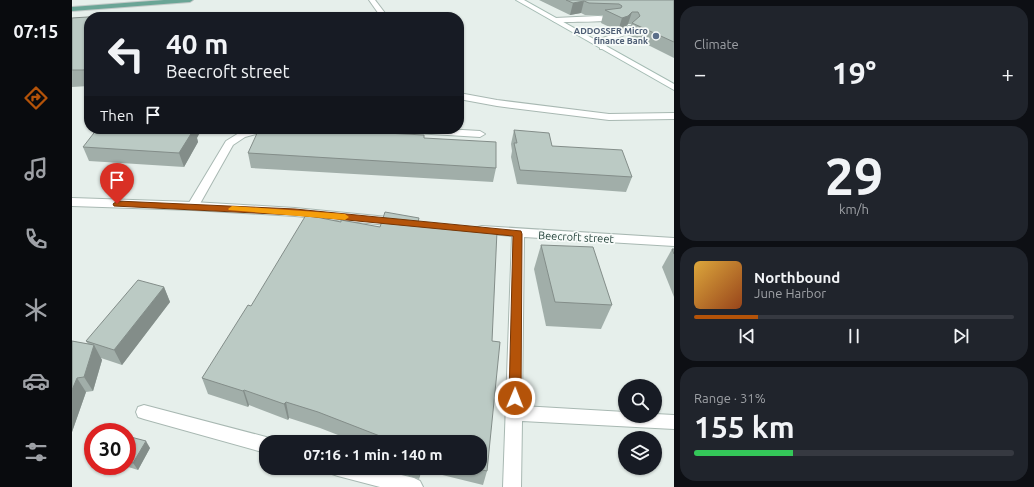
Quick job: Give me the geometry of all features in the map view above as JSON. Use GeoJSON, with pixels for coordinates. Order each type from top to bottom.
{"type":"FeatureCollection","features":[{"type":"Feature","properties":{"kind":"main road"},"geometry":{"type":"LineString","coordinates":[[72,9],[123,3],[190,0]]}},
{"type":"Feature","properties":{"kind":"street"},"geometry":{"type":"LineString","coordinates":[[372,0],[381,12]]}},
{"type":"Feature","properties":{"kind":"street"},"geometry":{"type":"LineString","coordinates":[[519,0],[674,87]]}},
{"type":"Feature","properties":{"kind":"street"},"geometry":{"type":"LineString","coordinates":[[555,20],[598,18],[614,19]]}},
{"type":"Feature","properties":{"kind":"street"},"geometry":{"type":"LineString","coordinates":[[603,47],[603,41],[628,32],[631,28]]}},
{"type":"Feature","properties":{"kind":"street"},"geometry":{"type":"LineString","coordinates":[[464,97],[497,103],[609,117],[674,116]]}},
{"type":"Feature","properties":{"kind":"street"},"geometry":{"type":"LineString","coordinates":[[464,133],[480,134]]}},
{"type":"Feature","properties":{"kind":"street"},"geometry":{"type":"LineString","coordinates":[[193,206],[229,143],[245,134]]}},
{"type":"Feature","properties":{"kind":"street"},"geometry":{"type":"LineString","coordinates":[[72,202],[193,206],[295,212],[406,223]]}},
{"type":"Feature","properties":{"kind":"street","name":"Beecroft street"},"geometry":{"type":"LineString","coordinates":[[470,229],[518,234],[674,242]]}},
{"type":"Feature","properties":{"kind":"street"},"geometry":{"type":"LineString","coordinates":[[512,487],[518,234]]}},
{"type":"Feature","properties":{"kind":"street"},"geometry":{"type":"LineString","coordinates":[[144,412],[259,443]]}},
{"type":"Feature","properties":{"kind":"street"},"geometry":{"type":"LineString","coordinates":[[514,413],[674,422]]}},
{"type":"Feature","properties":{"kind":"street"},"geometry":{"type":"LineString","coordinates":[[366,475],[414,487]]}},
{"type":"Feature","properties":{"kind":"building"},"geometry":{"type":"Polygon","coordinates":[[[566,0],[674,0],[674,42],[632,23],[640,16],[638,12],[632,12],[628,16],[622,18],[605,10],[621,8],[622,6],[619,4],[589,3],[584,1],[573,3],[566,0]]]}},
{"type":"Feature","properties":{"kind":"building"},"geometry":{"type":"Polygon","coordinates":[[[84,17],[84,70],[72,70],[72,18],[84,17]]]}},
{"type":"Feature","properties":{"kind":"building"},"geometry":{"type":"Polygon","coordinates":[[[514,130],[549,133],[552,146],[622,150],[632,177],[520,170],[514,143],[517,143],[514,130]]]}},
{"type":"Feature","properties":{"kind":"building"},"geometry":{"type":"Polygon","coordinates":[[[93,134],[191,134],[179,153],[83,147],[93,134]]]}},
{"type":"Feature","properties":{"kind":"building"},"geometry":{"type":"Polygon","coordinates":[[[257,134],[424,135],[424,138],[496,142],[496,168],[248,153],[257,134]]]}},
{"type":"Feature","properties":{"kind":"building"},"geometry":{"type":"Polygon","coordinates":[[[385,212],[419,218],[418,222],[497,231],[492,341],[500,342],[487,471],[487,435],[377,435],[318,412],[286,402],[284,404],[244,390],[243,391],[202,378],[248,305],[251,306],[306,215],[341,222],[341,220],[380,227],[385,212]]]}},
{"type":"Feature","properties":{"kind":"building"},"geometry":{"type":"Polygon","coordinates":[[[541,245],[593,247],[612,305],[555,302],[541,245]]]}},
{"type":"Feature","properties":{"kind":"building"},"geometry":{"type":"Polygon","coordinates":[[[138,280],[164,287],[114,350],[86,341],[138,280]]]}},
{"type":"Feature","properties":{"kind":"building"},"geometry":{"type":"Polygon","coordinates":[[[72,341],[94,345],[84,377],[77,378],[72,390],[72,341]]]}},
{"type":"Feature","properties":{"kind":"building"},"geometry":{"type":"Polygon","coordinates":[[[136,438],[146,441],[136,458],[136,438]]]}},
{"type":"Feature","properties":{"kind":"slow traffic"},"geometry":{"type":"LineString","coordinates":[[232,209],[295,212],[345,217]]}},
{"type":"Feature","properties":{"kind":"place","name":"ADDOSSER Micro finance Bank"},"geometry":{"type":"Point","coordinates":[656,36]}},
{"type":"Feature","properties":{"kind":"route"},"geometry":{"type":"LineString","coordinates":[[117,204],[193,206],[295,212],[518,234],[515,398]]}}]}
